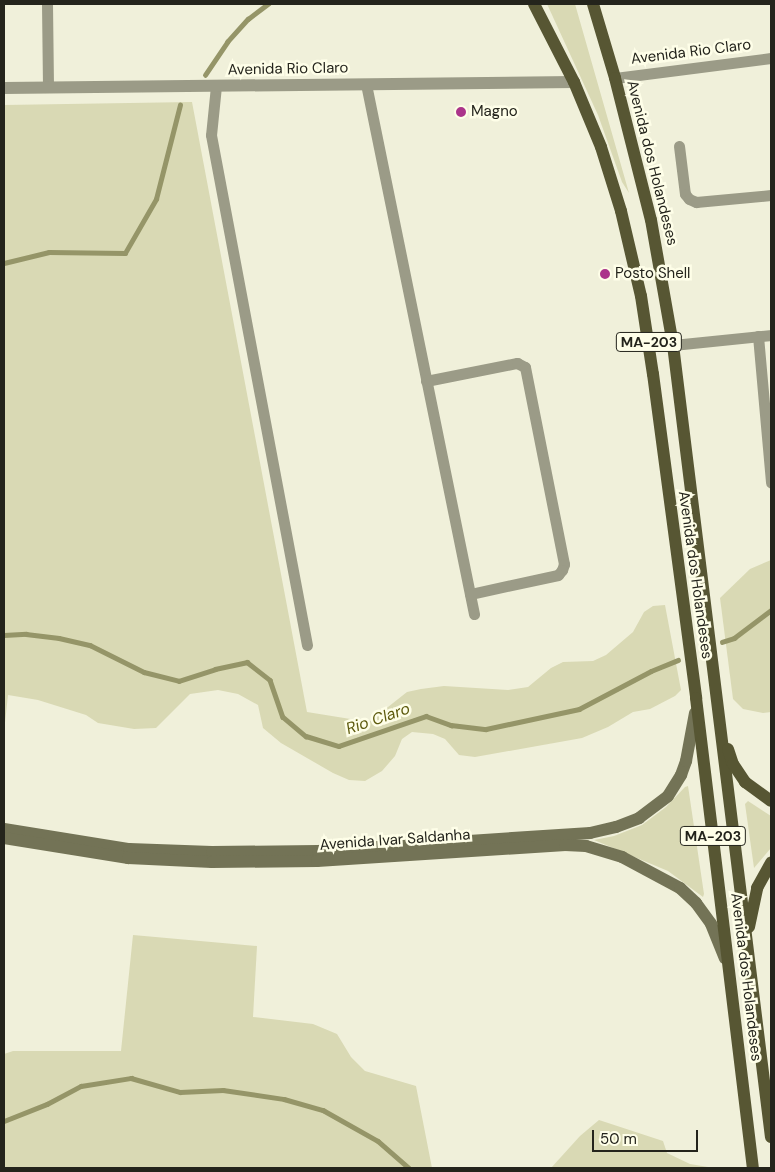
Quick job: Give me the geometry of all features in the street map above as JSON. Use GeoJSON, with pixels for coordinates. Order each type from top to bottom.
{"type":"FeatureCollection","features":[{"type":"Feature","properties":{"kind":"main road","name":"Avenida dos Holandeses"},"geometry":{"type":"LineString","coordinates":[[534,4],[574,82],[612,181],[641,296],[696,698],[753,1168]]}},
{"type":"Feature","properties":{"kind":"main road","name":"Avenida dos Holandeses"},"geometry":{"type":"LineString","coordinates":[[592,4],[615,78],[651,220],[673,345],[771,1137]]}},
{"type":"Feature","properties":{"kind":"main road"},"geometry":{"type":"LineString","coordinates":[[714,680],[725,741],[733,764],[745,782],[771,801]]}},
{"type":"Feature","properties":{"kind":"main road","name":"Avenida Ivar Saldanha"},"geometry":{"type":"LineString","coordinates":[[4,829],[130,849],[212,852],[318,851],[590,833],[616,827],[644,815],[662,802],[673,790],[684,768],[689,751],[696,698]]}},
{"type":"Feature","properties":{"kind":"main road","name":"Avenida Ivar Saldanha"},"geometry":{"type":"LineString","coordinates":[[4,838],[128,858],[212,862],[317,861],[565,845],[586,846],[622,857],[680,888],[696,903],[711,924],[730,974]]}},
{"type":"Feature","properties":{"kind":"main road"},"geometry":{"type":"LineString","coordinates":[[748,949],[754,899],[761,879],[771,863]]}},
{"type":"Feature","properties":{"kind":"street"},"geometry":{"type":"LineString","coordinates":[[47,4],[48,87]]}},
{"type":"Feature","properties":{"kind":"street","name":"Avenida Rio Claro"},"geometry":{"type":"LineString","coordinates":[[615,78],[771,58]]}},
{"type":"Feature","properties":{"kind":"street","name":"Avenida Rio Claro"},"geometry":{"type":"LineString","coordinates":[[4,88],[574,82]]}},
{"type":"Feature","properties":{"kind":"street"},"geometry":{"type":"LineString","coordinates":[[366,84],[474,614]]}},
{"type":"Feature","properties":{"kind":"street"},"geometry":{"type":"LineString","coordinates":[[216,86],[211,135],[307,645]]}},
{"type":"Feature","properties":{"kind":"street"},"geometry":{"type":"LineString","coordinates":[[679,146],[685,194],[689,199],[696,202],[771,195]]}},
{"type":"Feature","properties":{"kind":"street"},"geometry":{"type":"LineString","coordinates":[[673,345],[771,335]]}},
{"type":"Feature","properties":{"kind":"street"},"geometry":{"type":"LineString","coordinates":[[758,336],[771,482]]}},
{"type":"Feature","properties":{"kind":"street"},"geometry":{"type":"LineString","coordinates":[[426,381],[517,362],[525,367],[564,564],[558,575],[470,594]]}},
{"type":"Feature","properties":{"kind":"green space"},"geometry":{"type":"Polygon","coordinates":[[[547,4],[575,4],[629,193],[622,182],[598,115],[547,4]]]}},
{"type":"Feature","properties":{"kind":"green space"},"geometry":{"type":"Polygon","coordinates":[[[192,102],[307,712],[369,722],[407,692],[444,686],[508,690],[528,687],[551,668],[563,662],[593,661],[606,655],[633,632],[644,612],[653,606],[665,605],[681,690],[675,696],[650,709],[633,712],[608,727],[582,738],[475,757],[459,755],[445,739],[433,734],[412,732],[402,739],[395,756],[382,771],[365,781],[349,780],[333,773],[281,743],[263,728],[258,705],[238,694],[218,690],[190,694],[156,728],[134,729],[98,723],[86,715],[38,700],[8,695],[4,732],[4,105],[192,102]]]}},
{"type":"Feature","properties":{"kind":"green space"},"geometry":{"type":"Polygon","coordinates":[[[771,560],[771,712],[763,713],[743,709],[733,699],[720,598],[750,569],[771,560]]]}},
{"type":"Feature","properties":{"kind":"green space"},"geometry":{"type":"Polygon","coordinates":[[[688,786],[703,897],[668,871],[594,840],[614,836],[642,825],[666,807],[688,786]]]}},
{"type":"Feature","properties":{"kind":"green space"},"geometry":{"type":"Polygon","coordinates":[[[748,801],[771,816],[771,848],[754,868],[745,804],[748,801]]]}},
{"type":"Feature","properties":{"kind":"green space"},"geometry":{"type":"Polygon","coordinates":[[[133,935],[257,946],[253,1017],[313,1024],[337,1034],[351,1057],[365,1071],[416,1086],[432,1168],[4,1168],[4,1054],[13,1051],[121,1051],[133,935]]]}},
{"type":"Feature","properties":{"kind":"green space"},"geometry":{"type":"Polygon","coordinates":[[[599,1120],[663,1141],[667,1153],[690,1164],[714,1168],[551,1168],[580,1136],[599,1120]]]}},
{"type":"Feature","properties":{"kind":"waterway"},"geometry":{"type":"LineString","coordinates":[[205,75],[227,42],[248,19],[268,4]]}},
{"type":"Feature","properties":{"kind":"waterway"},"geometry":{"type":"LineString","coordinates":[[4,263],[49,252],[125,253],[156,199],[180,105]]}},
{"type":"Feature","properties":{"kind":"waterway","name":"Rio Claro"},"geometry":{"type":"LineString","coordinates":[[722,642],[734,638],[771,610]]}},
{"type":"Feature","properties":{"kind":"waterway","name":"Rio Claro"},"geometry":{"type":"LineString","coordinates":[[4,635],[26,634],[59,638],[90,645],[144,672],[179,681],[215,669],[247,662],[270,680],[283,717],[306,736],[339,746],[426,716],[451,725],[486,729],[579,709],[651,671],[678,660]]}},
{"type":"Feature","properties":{"kind":"waterway"},"geometry":{"type":"LineString","coordinates":[[4,1121],[47,1104],[81,1086],[131,1078],[180,1092],[223,1090],[284,1099],[323,1110],[378,1141],[409,1168]]}},
{"type":"Feature","properties":{"kind":"place","name":"Magno"},"geometry":{"type":"Point","coordinates":[461,112]}},
{"type":"Feature","properties":{"kind":"place","name":"Posto Shell"},"geometry":{"type":"Point","coordinates":[605,274]}}]}
